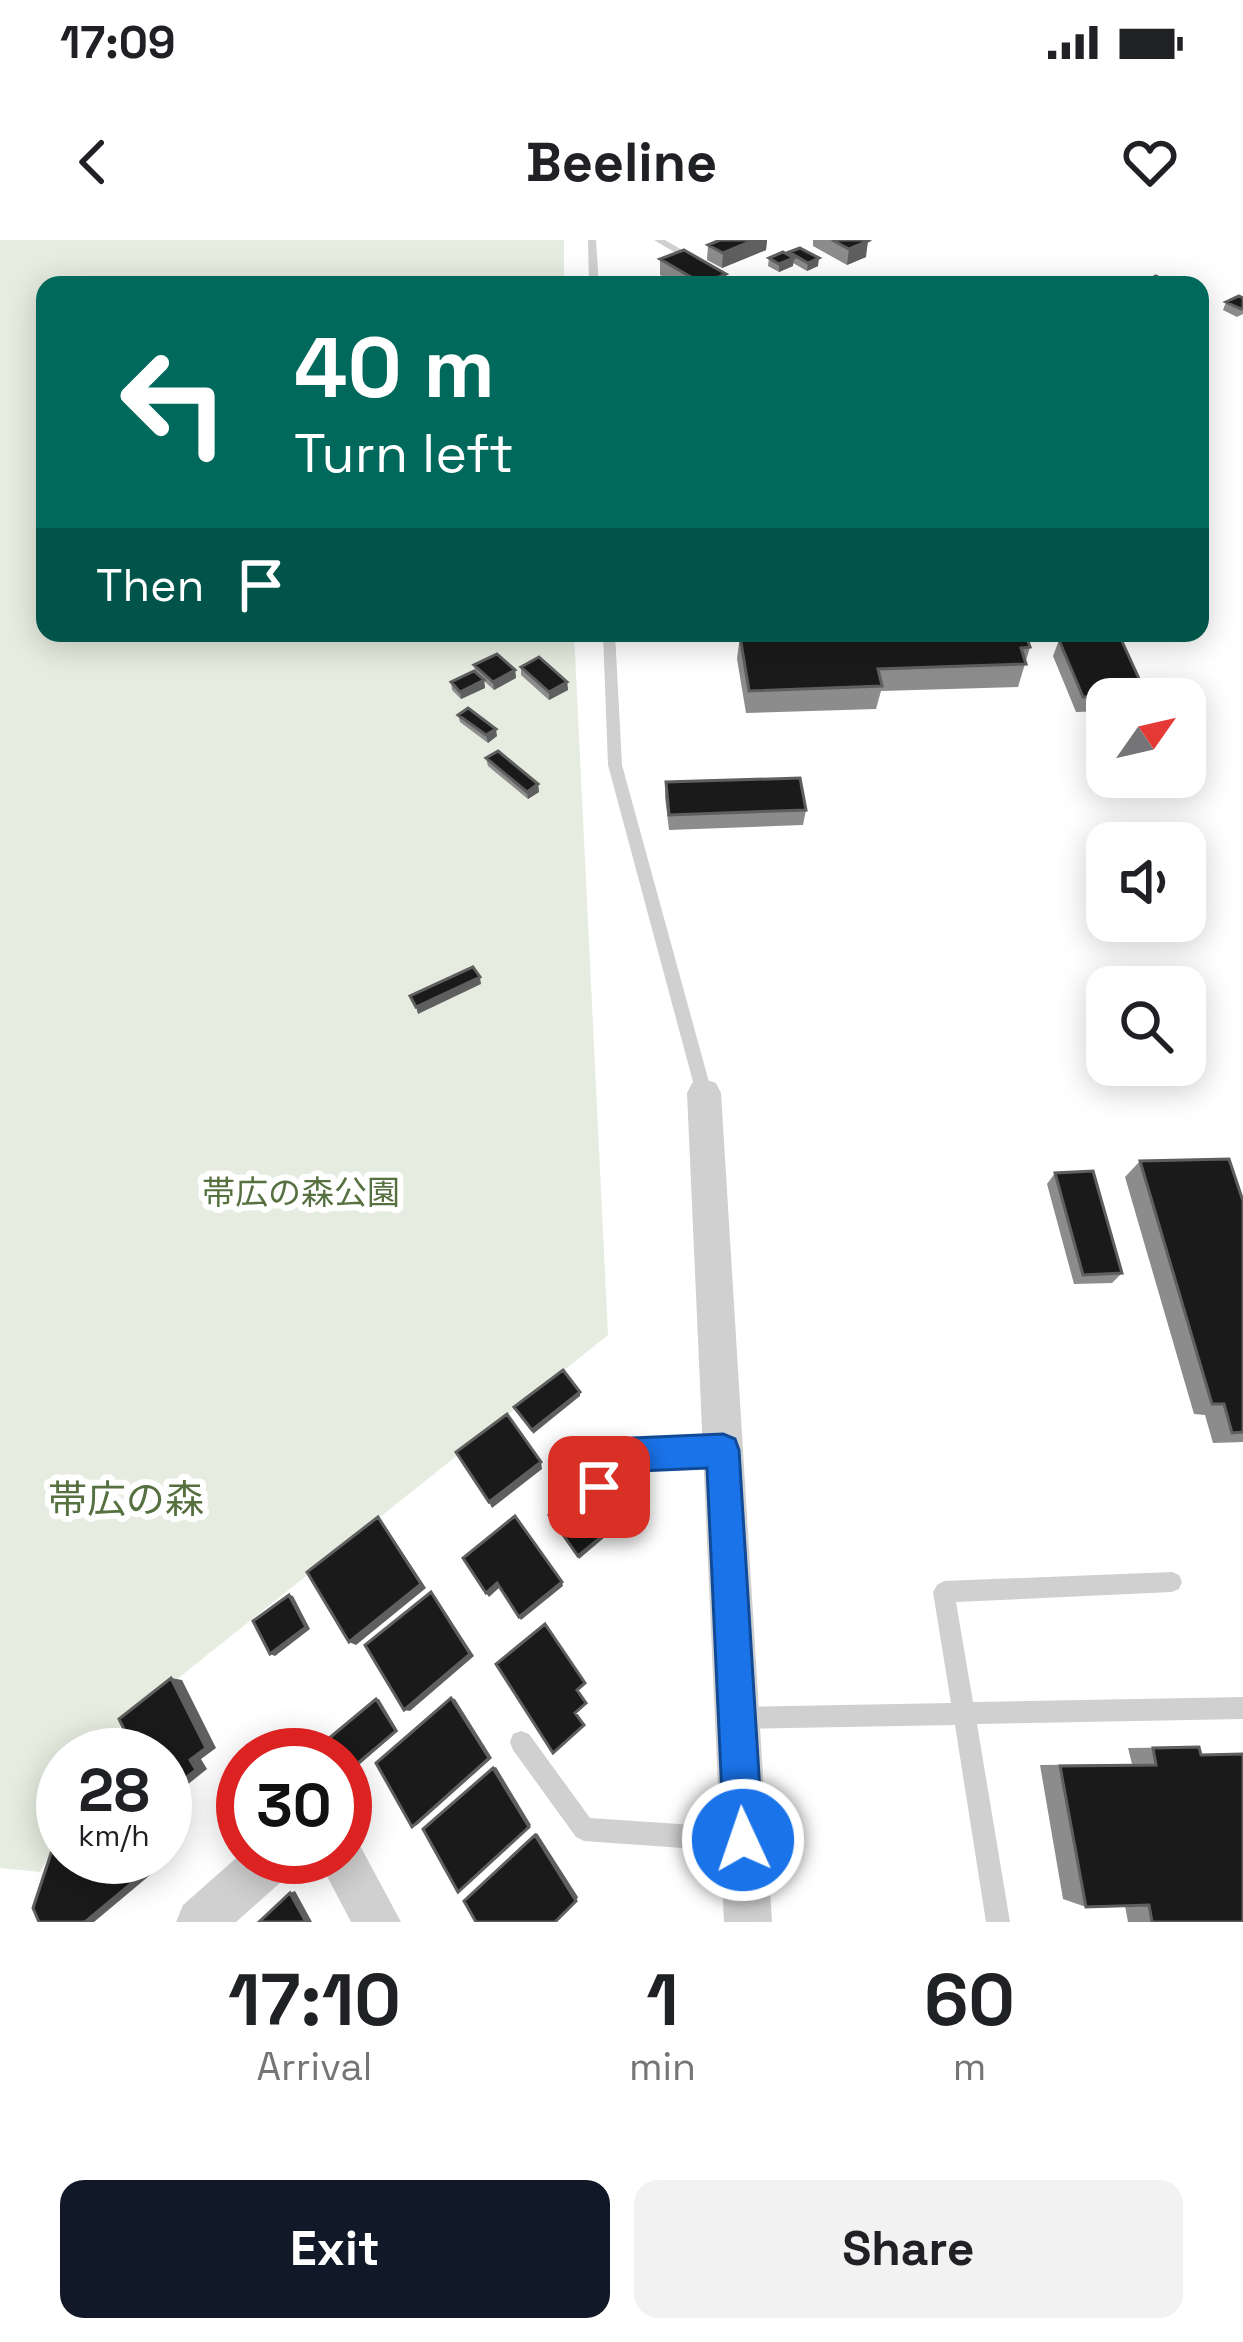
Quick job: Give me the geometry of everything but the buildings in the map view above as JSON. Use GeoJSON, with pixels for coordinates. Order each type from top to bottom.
{"type":"FeatureCollection","features":[{"type":"Feature","properties":{"kind":"street"},"geometry":{"type":"LineString","coordinates":[[704,1094],[748,1922]]}},
{"type":"Feature","properties":{"kind":"street"},"geometry":{"type":"LineString","coordinates":[[200,1922],[243,1884]]}},
{"type":"Feature","properties":{"kind":"street"},"geometry":{"type":"LineString","coordinates":[[355,1884],[377,1922]]}},
{"type":"Feature","properties":{"kind":"lane"},"geometry":{"type":"LineString","coordinates":[[592,240],[594,276]]}},
{"type":"Feature","properties":{"kind":"lane"},"geometry":{"type":"LineString","coordinates":[[658,240],[721,276]]}},
{"type":"Feature","properties":{"kind":"lane"},"geometry":{"type":"LineString","coordinates":[[692,260],[709,253]]}},
{"type":"Feature","properties":{"kind":"lane"},"geometry":{"type":"LineString","coordinates":[[609,642],[615,765],[704,1094]]}},
{"type":"Feature","properties":{"kind":"lane"},"geometry":{"type":"LineString","coordinates":[[566,1519],[632,1455],[723,1450]]}},
{"type":"Feature","properties":{"kind":"lane"},"geometry":{"type":"LineString","coordinates":[[998,1922],[944,1592],[1172,1582]]}},
{"type":"Feature","properties":{"kind":"lane"},"geometry":{"type":"LineString","coordinates":[[736,1718],[1243,1708]]}},
{"type":"Feature","properties":{"kind":"lane"},"geometry":{"type":"LineString","coordinates":[[521,1742],[584,1829],[743,1840]]}},
{"type":"Feature","properties":{"kind":"green space","name":"帯広の森公園"},"geometry":{"type":"Polygon","coordinates":[[[0,240],[564,240],[564,276],[36,276],[36,642],[574,642],[608,1335],[119,1728],[36,1728],[36,1872],[0,1868],[0,240]]]}},
{"type":"Feature","properties":{"kind":"route"},"geometry":{"type":"LineString","coordinates":[[599,1487],[632,1455],[723,1450],[743,1840]]}},
{"type":"Feature","properties":{"kind":"park label","name":"帯広の森"},"geometry":{"type":"Point","coordinates":[126,1499]}}]}
